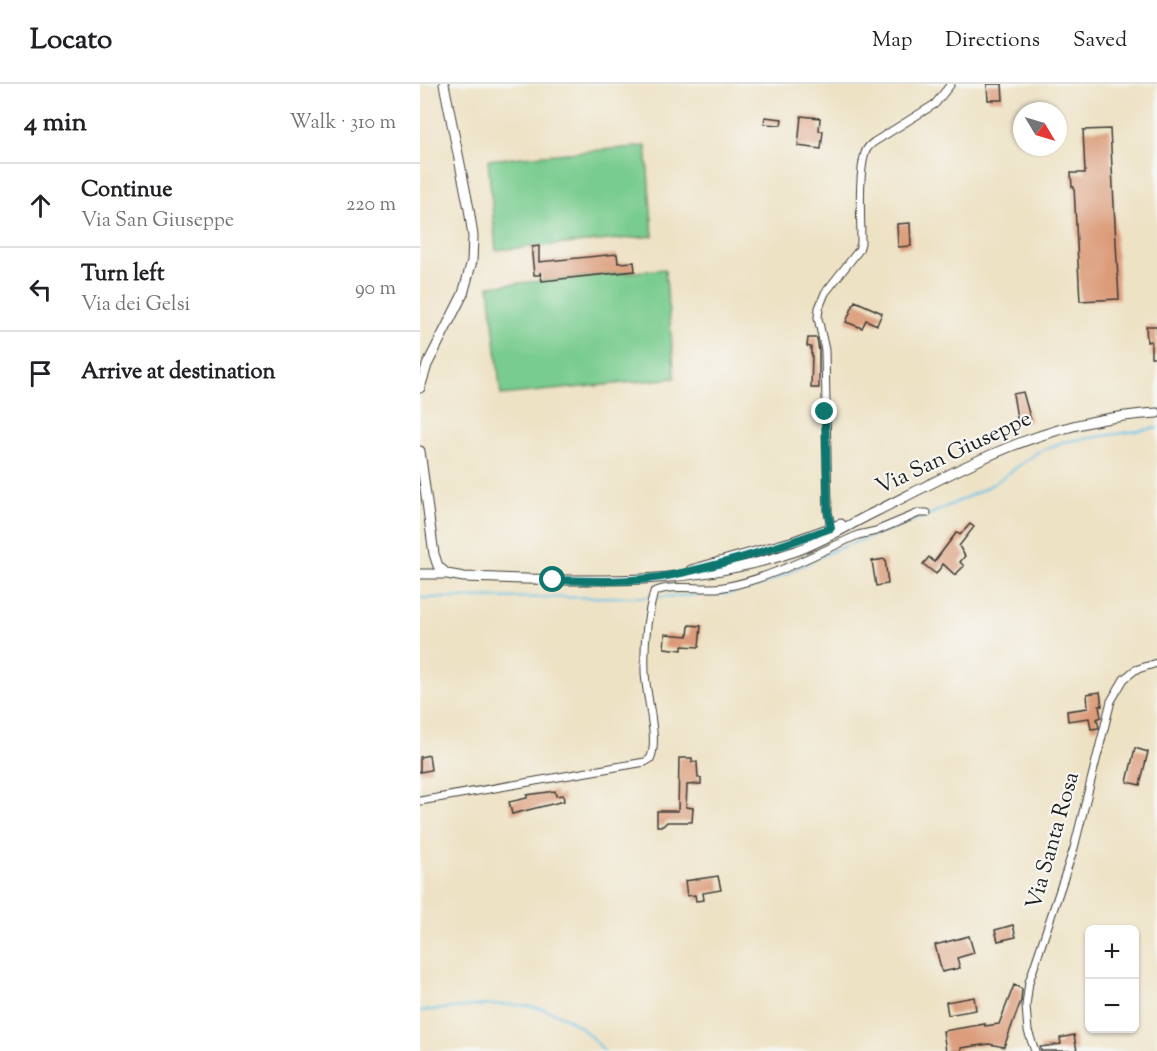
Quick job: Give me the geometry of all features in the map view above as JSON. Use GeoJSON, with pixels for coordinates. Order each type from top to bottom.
{"type":"FeatureCollection","features":[{"type":"Feature","properties":{"kind":"street"},"geometry":{"type":"LineString","coordinates":[[420,388],[431,357],[463,294],[472,261],[473,236],[470,209],[444,84]]}},
{"type":"Feature","properties":{"kind":"street"},"geometry":{"type":"LineString","coordinates":[[832,531],[828,512],[825,350],[818,318],[819,308],[825,293],[859,250],[862,188],[867,148],[935,104],[951,84]]}},
{"type":"Feature","properties":{"kind":"street","name":"Via San Giuseppe"},"geometry":{"type":"LineString","coordinates":[[420,574],[617,581],[718,572],[747,561],[798,550],[832,531],[1019,442],[1077,424],[1106,418],[1157,413]]}},
{"type":"Feature","properties":{"kind":"street"},"geometry":{"type":"LineString","coordinates":[[420,451],[434,554],[438,566],[447,574]]}},
{"type":"Feature","properties":{"kind":"street"},"geometry":{"type":"LineString","coordinates":[[420,801],[645,762],[653,753],[645,672],[646,639],[653,597],[660,590],[722,588],[752,580],[858,535],[876,531],[919,513],[927,513]]}},
{"type":"Feature","properties":{"kind":"street"},"geometry":{"type":"LineString","coordinates":[[747,561],[752,580]]}},
{"type":"Feature","properties":{"kind":"street","name":"Via Santa Rosa"},"geometry":{"type":"LineString","coordinates":[[1035,1051],[1028,1031],[1026,1006],[1029,982],[1074,848],[1111,701],[1124,679],[1135,670],[1157,663]]}},
{"type":"Feature","properties":{"kind":"green space"},"geometry":{"type":"Polygon","coordinates":[[[646,146],[653,236],[496,250],[488,160],[646,146]]]}},
{"type":"Feature","properties":{"kind":"green space"},"geometry":{"type":"Polygon","coordinates":[[[665,269],[675,378],[501,395],[489,286],[665,269]]]}},
{"type":"Feature","properties":{"kind":"building"},"geometry":{"type":"Polygon","coordinates":[[[987,84],[1002,84],[1003,100],[988,100],[987,84]]]}},
{"type":"Feature","properties":{"kind":"building"},"geometry":{"type":"Polygon","coordinates":[[[801,116],[820,118],[819,131],[823,131],[821,149],[798,146],[801,116]]]}},
{"type":"Feature","properties":{"kind":"building"},"geometry":{"type":"Polygon","coordinates":[[[765,117],[782,119],[781,125],[764,124],[765,117]]]}},
{"type":"Feature","properties":{"kind":"building"},"geometry":{"type":"Polygon","coordinates":[[[1110,129],[1119,299],[1080,301],[1074,187],[1072,187],[1071,173],[1085,173],[1083,130],[1110,129]]]}},
{"type":"Feature","properties":{"kind":"building"},"geometry":{"type":"Polygon","coordinates":[[[910,223],[911,246],[898,247],[897,224],[910,223]]]}},
{"type":"Feature","properties":{"kind":"building"},"geometry":{"type":"Polygon","coordinates":[[[539,246],[539,262],[617,254],[618,263],[634,262],[635,271],[542,281],[540,272],[540,275],[534,275],[532,255],[532,247],[539,246]]]}},
{"type":"Feature","properties":{"kind":"building"},"geometry":{"type":"Polygon","coordinates":[[[855,301],[882,313],[877,325],[866,320],[862,328],[846,322],[855,301]]]}},
{"type":"Feature","properties":{"kind":"building"},"geometry":{"type":"Polygon","coordinates":[[[1146,326],[1157,326],[1157,357],[1151,357],[1151,341],[1147,342],[1146,326]]]}},
{"type":"Feature","properties":{"kind":"building"},"geometry":{"type":"Polygon","coordinates":[[[808,338],[817,338],[819,388],[811,388],[812,354],[811,347],[807,346],[808,338]]]}},
{"type":"Feature","properties":{"kind":"building"},"geometry":{"type":"Polygon","coordinates":[[[1023,392],[1031,421],[1018,424],[1013,394],[1023,392]]]}},
{"type":"Feature","properties":{"kind":"building"},"geometry":{"type":"Polygon","coordinates":[[[970,524],[974,527],[959,546],[965,556],[960,562],[964,566],[955,575],[943,564],[936,574],[923,564],[929,557],[934,562],[957,532],[960,535],[970,524]]]}},
{"type":"Feature","properties":{"kind":"building"},"geometry":{"type":"Polygon","coordinates":[[[885,559],[888,584],[876,586],[872,561],[885,559]]]}},
{"type":"Feature","properties":{"kind":"building"},"geometry":{"type":"Polygon","coordinates":[[[689,625],[701,626],[699,647],[682,646],[682,650],[664,648],[665,634],[688,636],[689,625]]]}},
{"type":"Feature","properties":{"kind":"building"},"geometry":{"type":"Polygon","coordinates":[[[1100,692],[1102,706],[1099,706],[1101,717],[1097,719],[1099,728],[1091,729],[1089,718],[1068,721],[1067,711],[1088,708],[1087,694],[1100,692]]]}},
{"type":"Feature","properties":{"kind":"building"},"geometry":{"type":"Polygon","coordinates":[[[1135,748],[1148,752],[1140,785],[1127,782],[1135,748]]]}},
{"type":"Feature","properties":{"kind":"building"},"geometry":{"type":"Polygon","coordinates":[[[429,755],[431,770],[420,772],[420,757],[429,755]]]}},
{"type":"Feature","properties":{"kind":"building"},"geometry":{"type":"Polygon","coordinates":[[[679,758],[692,758],[692,762],[697,762],[698,778],[701,778],[701,784],[687,785],[686,807],[693,808],[692,822],[667,822],[663,826],[657,826],[657,811],[678,811],[679,758]]]}},
{"type":"Feature","properties":{"kind":"building"},"geometry":{"type":"Polygon","coordinates":[[[555,791],[556,796],[563,795],[564,801],[512,814],[509,802],[527,798],[527,795],[555,791]]]}},
{"type":"Feature","properties":{"kind":"building"},"geometry":{"type":"Polygon","coordinates":[[[718,876],[721,890],[703,893],[704,900],[696,901],[695,895],[687,896],[685,881],[718,876]]]}},
{"type":"Feature","properties":{"kind":"building"},"geometry":{"type":"Polygon","coordinates":[[[1013,925],[1016,937],[998,941],[995,930],[1013,925]]]}},
{"type":"Feature","properties":{"kind":"building"},"geometry":{"type":"Polygon","coordinates":[[[969,936],[974,953],[957,958],[960,968],[942,972],[935,945],[969,936]]]}},
{"type":"Feature","properties":{"kind":"building"},"geometry":{"type":"Polygon","coordinates":[[[1014,985],[1022,989],[1021,1001],[1004,1047],[989,1044],[961,1048],[961,1051],[946,1051],[943,1031],[999,1024],[1014,985]]]}},
{"type":"Feature","properties":{"kind":"building"},"geometry":{"type":"Polygon","coordinates":[[[974,997],[976,1010],[948,1015],[946,1002],[974,997]]]}},
{"type":"Feature","properties":{"kind":"building"},"geometry":{"type":"Polygon","coordinates":[[[1074,1035],[1077,1051],[1041,1051],[1040,1047],[1061,1044],[1060,1038],[1074,1035]]]}},
{"type":"Feature","properties":{"kind":"waterway"},"geometry":{"type":"LineString","coordinates":[[656,597],[724,594],[747,590],[832,551],[933,513],[978,492],[995,483],[1038,452],[1063,442],[1157,428]]}},
{"type":"Feature","properties":{"kind":"waterway"},"geometry":{"type":"LineString","coordinates":[[420,598],[650,597]]}},
{"type":"Feature","properties":{"kind":"waterway"},"geometry":{"type":"LineString","coordinates":[[420,1011],[496,1005],[520,1005],[543,1009],[564,1017],[585,1031],[604,1051]]}},
{"type":"Feature","properties":{"kind":"route"},"geometry":{"type":"LineString","coordinates":[[553,580],[617,581],[671,575],[746,556],[831,528],[828,512],[825,412]]}}]}
